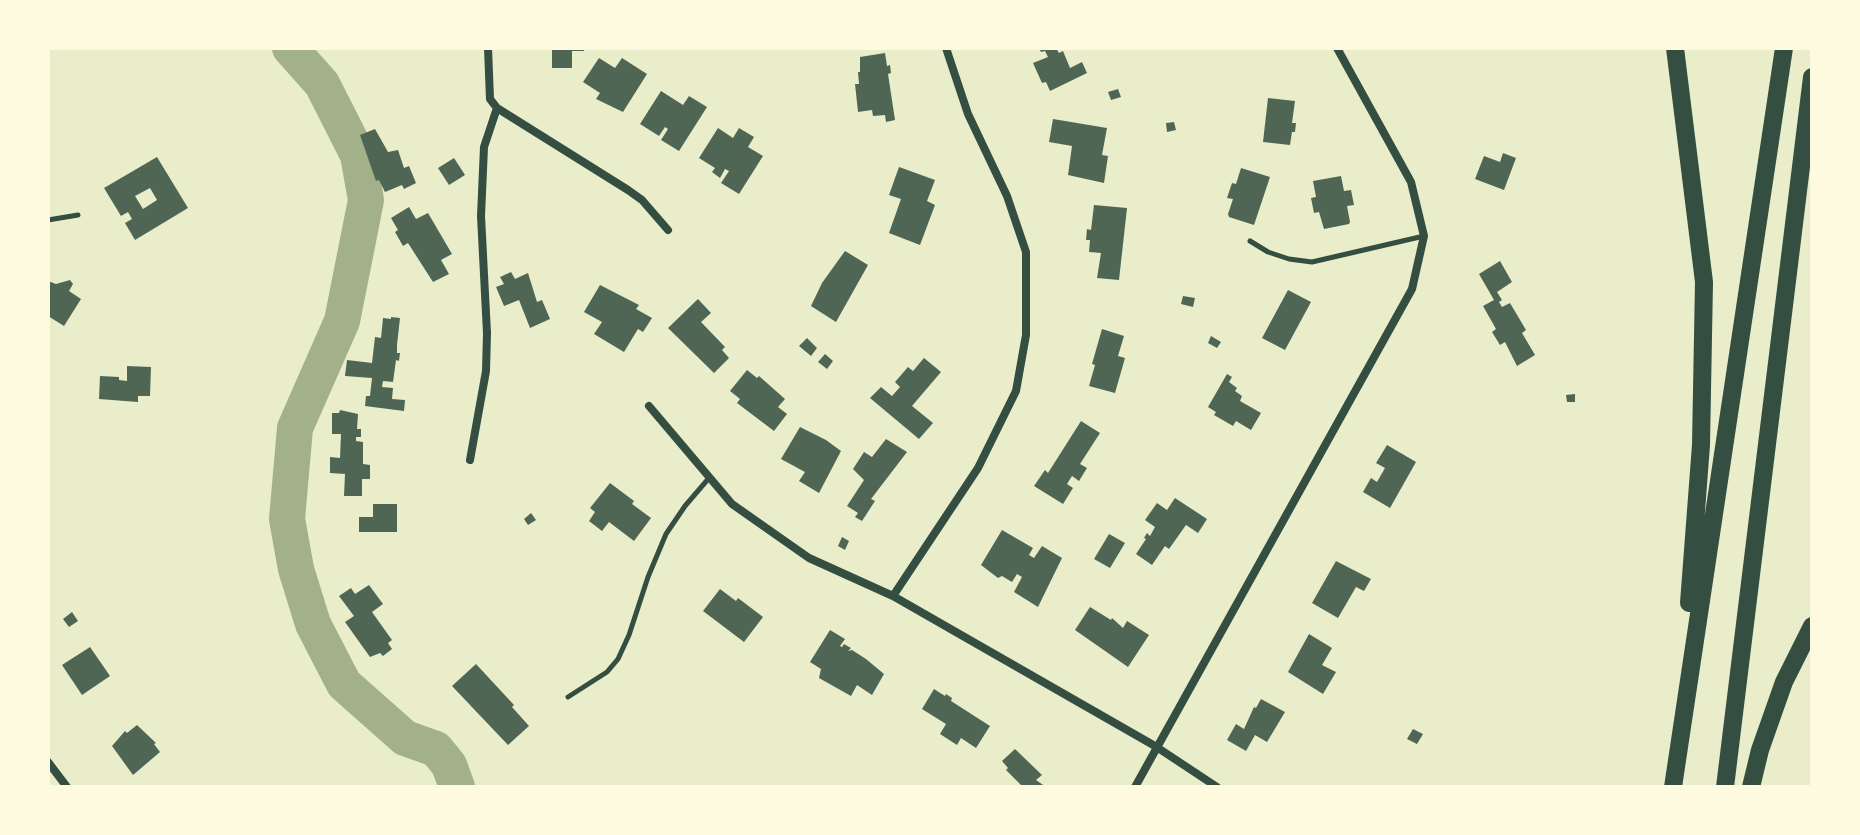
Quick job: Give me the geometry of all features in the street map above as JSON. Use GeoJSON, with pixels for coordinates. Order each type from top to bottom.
{"type":"FeatureCollection","features":[{"type":"Feature","properties":{"kind":"highway"},"geometry":{"type":"LineString","coordinates":[[1673,787],[1701,445],[1704,282],[1675,48]]}},
{"type":"Feature","properties":{"kind":"highway"},"geometry":{"type":"LineString","coordinates":[[1678,742],[1784,48]]}},
{"type":"Feature","properties":{"kind":"highway"},"geometry":{"type":"LineString","coordinates":[[1725,787],[1812,77]]}},
{"type":"Feature","properties":{"kind":"highway"},"geometry":{"type":"LineString","coordinates":[[1751,787],[1760,750],[1784,682],[1812,626]]}},
{"type":"Feature","properties":{"kind":"street"},"geometry":{"type":"LineString","coordinates":[[488,48],[490,99],[497,108],[628,190],[642,200],[668,230]]}},
{"type":"Feature","properties":{"kind":"street"},"geometry":{"type":"LineString","coordinates":[[893,596],[978,468],[1016,391],[1026,335],[1026,252],[1007,196],[968,114],[946,48]]}},
{"type":"Feature","properties":{"kind":"street"},"geometry":{"type":"LineString","coordinates":[[1135,787],[1155,746],[1412,289],[1424,236],[1411,182],[1337,48]]}},
{"type":"Feature","properties":{"kind":"street"},"geometry":{"type":"LineString","coordinates":[[470,460],[486,359],[481,216],[484,147],[497,108]]}},
{"type":"Feature","properties":{"kind":"street"},"geometry":{"type":"LineString","coordinates":[[649,406],[732,504],[809,558],[893,596],[1155,746],[1217,787]]}},
{"type":"Feature","properties":{"kind":"street"},"geometry":{"type":"LineString","coordinates":[[48,762],[67,787]]}},
{"type":"Feature","properties":{"kind":"lane"},"geometry":{"type":"LineString","coordinates":[[48,220],[78,215]]}},
{"type":"Feature","properties":{"kind":"lane"},"geometry":{"type":"LineString","coordinates":[[1250,241],[1268,252],[1312,262],[1424,236]]}},
{"type":"Feature","properties":{"kind":"lane"},"geometry":{"type":"LineString","coordinates":[[568,697],[607,672],[618,659],[666,534],[710,477]]}},
{"type":"Feature","properties":{"kind":"building"},"geometry":{"type":"Polygon","coordinates":[[[552,48],[583,48],[584,51],[572,51],[572,68],[552,68],[552,48]]]}},
{"type":"Feature","properties":{"kind":"building"},"geometry":{"type":"Polygon","coordinates":[[[1039,48],[1056,48],[1059,53],[1063,51],[1070,68],[1082,62],[1087,73],[1050,91],[1046,82],[1042,83],[1033,63],[1048,57],[1039,48]]]}},
{"type":"Feature","properties":{"kind":"building"},"geometry":{"type":"Polygon","coordinates":[[[885,53],[887,66],[890,65],[891,73],[888,74],[895,120],[886,122],[885,115],[873,116],[872,110],[858,112],[855,84],[859,84],[860,57],[885,53]]]}},
{"type":"Feature","properties":{"kind":"building"},"geometry":{"type":"Polygon","coordinates":[[[599,58],[615,68],[622,58],[647,74],[623,112],[596,99],[600,93],[583,82],[599,58]]]}},
{"type":"Feature","properties":{"kind":"building"},"geometry":{"type":"Polygon","coordinates":[[[1118,89],[1121,97],[1111,100],[1108,92],[1118,89]]]}},
{"type":"Feature","properties":{"kind":"building"},"geometry":{"type":"Polygon","coordinates":[[[661,91],[683,105],[689,96],[707,107],[679,151],[661,140],[668,129],[665,127],[659,136],[640,124],[661,91]]]}},
{"type":"Feature","properties":{"kind":"building"},"geometry":{"type":"Polygon","coordinates":[[[1268,98],[1295,101],[1292,123],[1296,123],[1295,132],[1292,132],[1290,145],[1263,142],[1268,98]]]}},
{"type":"Feature","properties":{"kind":"building"},"geometry":{"type":"Polygon","coordinates":[[[1053,119],[1107,128],[1102,155],[1108,156],[1104,183],[1068,175],[1072,146],[1049,142],[1053,119]]]}},
{"type":"Feature","properties":{"kind":"building"},"geometry":{"type":"Polygon","coordinates":[[[1174,122],[1176,130],[1167,132],[1166,123],[1174,122]]]}},
{"type":"Feature","properties":{"kind":"building"},"geometry":{"type":"Polygon","coordinates":[[[718,128],[733,138],[739,128],[754,137],[748,147],[763,156],[739,194],[721,183],[729,171],[725,169],[720,178],[712,172],[715,168],[699,158],[718,128]]]}},
{"type":"Feature","properties":{"kind":"building"},"geometry":{"type":"Polygon","coordinates":[[[375,129],[388,152],[398,150],[404,168],[409,166],[416,183],[404,189],[402,185],[385,192],[379,180],[376,181],[360,135],[375,129]]]}},
{"type":"Feature","properties":{"kind":"building"},"geometry":{"type":"Polygon","coordinates":[[[1503,153],[1516,158],[1504,190],[1475,179],[1484,156],[1500,162],[1503,153]]]}},
{"type":"Feature","properties":{"kind":"building"},"geometry":{"type":"Polygon","coordinates":[[[157,157],[188,208],[135,240],[125,223],[132,219],[128,212],[121,216],[104,188],[157,157]],[[150,188],[135,196],[143,209],[157,200],[150,188]]]}},
{"type":"Feature","properties":{"kind":"building"},"geometry":{"type":"Polygon","coordinates":[[[454,158],[465,175],[449,185],[438,168],[454,158]]]}},
{"type":"Feature","properties":{"kind":"building"},"geometry":{"type":"Polygon","coordinates":[[[899,167],[935,180],[927,201],[935,205],[920,245],[889,233],[901,199],[889,195],[899,167]]]}},
{"type":"Feature","properties":{"kind":"building"},"geometry":{"type":"Polygon","coordinates":[[[1241,168],[1270,177],[1254,225],[1228,214],[1233,199],[1227,198],[1241,168]]]}},
{"type":"Feature","properties":{"kind":"building"},"geometry":{"type":"Polygon","coordinates":[[[1341,176],[1344,191],[1351,190],[1354,205],[1347,206],[1350,222],[1324,229],[1319,212],[1314,213],[1311,198],[1316,197],[1313,181],[1341,176]]]}},
{"type":"Feature","properties":{"kind":"building"},"geometry":{"type":"Polygon","coordinates":[[[1094,205],[1127,208],[1119,280],[1097,278],[1101,253],[1089,252],[1090,240],[1086,240],[1087,229],[1091,230],[1094,205]]]}},
{"type":"Feature","properties":{"kind":"building"},"geometry":{"type":"Polygon","coordinates":[[[409,207],[416,219],[428,213],[452,254],[441,260],[449,274],[433,282],[408,243],[403,246],[395,232],[398,230],[391,218],[409,207]]]}},
{"type":"Feature","properties":{"kind":"building"},"geometry":{"type":"Polygon","coordinates":[[[845,251],[868,265],[836,322],[811,306],[822,283],[845,251]]]}},
{"type":"Feature","properties":{"kind":"building"},"geometry":{"type":"Polygon","coordinates":[[[1500,261],[1512,282],[1497,292],[1502,300],[1499,302],[1502,307],[1510,303],[1526,330],[1522,333],[1535,355],[1517,366],[1505,342],[1500,345],[1492,332],[1496,329],[1483,306],[1494,300],[1479,274],[1500,261]]]}},
{"type":"Feature","properties":{"kind":"building"},"geometry":{"type":"Polygon","coordinates":[[[511,272],[515,279],[528,273],[537,302],[542,300],[550,319],[530,328],[519,300],[504,306],[496,287],[504,284],[500,277],[511,272]]]}},
{"type":"Feature","properties":{"kind":"building"},"geometry":{"type":"Polygon","coordinates":[[[70,280],[73,284],[69,291],[81,299],[64,326],[48,316],[48,281],[56,284],[70,280]]]}},
{"type":"Feature","properties":{"kind":"building"},"geometry":{"type":"Polygon","coordinates":[[[600,285],[639,305],[636,309],[652,318],[643,332],[638,329],[624,352],[594,334],[602,322],[584,312],[600,285]]]}},
{"type":"Feature","properties":{"kind":"building"},"geometry":{"type":"Polygon","coordinates":[[[1288,290],[1311,302],[1285,350],[1262,338],[1288,290]]]}},
{"type":"Feature","properties":{"kind":"building"},"geometry":{"type":"Polygon","coordinates":[[[1183,296],[1195,298],[1193,307],[1181,304],[1183,296]]]}},
{"type":"Feature","properties":{"kind":"building"},"geometry":{"type":"Polygon","coordinates":[[[698,299],[711,313],[701,322],[725,347],[722,350],[729,358],[714,373],[668,328],[698,299]]]}},
{"type":"Feature","properties":{"kind":"building"},"geometry":{"type":"Polygon","coordinates":[[[383,318],[400,318],[399,361],[396,360],[393,382],[383,381],[382,387],[393,388],[392,399],[405,400],[404,411],[365,406],[366,396],[370,396],[372,378],[345,376],[347,360],[372,363],[375,337],[381,338],[383,318]]]}},
{"type":"Feature","properties":{"kind":"building"},"geometry":{"type":"Polygon","coordinates":[[[1102,329],[1124,336],[1118,356],[1125,358],[1115,393],[1089,386],[1102,329]]]}},
{"type":"Feature","properties":{"kind":"building"},"geometry":{"type":"Polygon","coordinates":[[[1211,336],[1221,342],[1217,348],[1208,343],[1211,336]]]}},
{"type":"Feature","properties":{"kind":"building"},"geometry":{"type":"Polygon","coordinates":[[[807,338],[817,348],[811,356],[799,346],[807,338]]]}},
{"type":"Feature","properties":{"kind":"building"},"geometry":{"type":"Polygon","coordinates":[[[825,354],[833,361],[827,369],[818,362],[825,354]]]}},
{"type":"Feature","properties":{"kind":"building"},"geometry":{"type":"Polygon","coordinates":[[[924,358],[941,372],[912,406],[933,423],[919,439],[870,398],[881,387],[892,396],[900,387],[895,382],[908,367],[913,371],[924,358]]]}},
{"type":"Feature","properties":{"kind":"building"},"geometry":{"type":"Polygon","coordinates":[[[127,366],[151,367],[150,396],[138,396],[138,402],[99,399],[100,376],[119,377],[119,380],[127,381],[127,366]]]}},
{"type":"Feature","properties":{"kind":"building"},"geometry":{"type":"Polygon","coordinates":[[[747,370],[757,378],[759,376],[785,399],[778,407],[787,414],[774,431],[737,403],[740,399],[730,391],[747,370]]]}},
{"type":"Feature","properties":{"kind":"building"},"geometry":{"type":"Polygon","coordinates":[[[1227,374],[1232,377],[1229,382],[1237,388],[1235,391],[1242,396],[1240,401],[1261,413],[1251,430],[1236,421],[1233,426],[1214,415],[1216,412],[1208,407],[1227,374]]]}},
{"type":"Feature","properties":{"kind":"building"},"geometry":{"type":"Polygon","coordinates":[[[1575,394],[1575,402],[1567,402],[1566,395],[1575,394]]]}},
{"type":"Feature","properties":{"kind":"building"},"geometry":{"type":"Polygon","coordinates":[[[340,410],[358,414],[357,429],[361,429],[361,437],[356,437],[356,441],[363,442],[363,464],[370,465],[370,479],[362,479],[362,496],[344,496],[345,474],[330,473],[330,457],[340,458],[341,434],[332,434],[332,413],[339,413],[340,410]]]}},
{"type":"Feature","properties":{"kind":"building"},"geometry":{"type":"Polygon","coordinates":[[[1081,421],[1100,433],[1080,464],[1087,468],[1079,481],[1072,476],[1067,484],[1073,488],[1063,504],[1034,486],[1045,470],[1048,473],[1081,421]]]}},
{"type":"Feature","properties":{"kind":"building"},"geometry":{"type":"Polygon","coordinates":[[[800,427],[841,451],[819,493],[799,481],[805,472],[781,459],[800,427]]]}},
{"type":"Feature","properties":{"kind":"building"},"geometry":{"type":"Polygon","coordinates":[[[886,439],[907,452],[871,499],[875,501],[862,521],[855,517],[858,513],[847,506],[864,480],[853,469],[864,452],[872,457],[886,439]]]}},
{"type":"Feature","properties":{"kind":"building"},"geometry":{"type":"Polygon","coordinates":[[[1387,445],[1416,462],[1390,508],[1363,492],[1371,478],[1377,482],[1385,468],[1376,463],[1387,445]]]}},
{"type":"Feature","properties":{"kind":"building"},"geometry":{"type":"Polygon","coordinates":[[[610,483],[651,518],[634,541],[609,522],[602,531],[589,521],[595,512],[590,508],[610,483]]]}},
{"type":"Feature","properties":{"kind":"building"},"geometry":{"type":"Polygon","coordinates":[[[1175,498],[1207,519],[1198,533],[1186,525],[1169,549],[1165,546],[1152,565],[1136,554],[1147,533],[1150,536],[1155,527],[1145,520],[1157,503],[1167,510],[1175,498]]]}},
{"type":"Feature","properties":{"kind":"building"},"geometry":{"type":"Polygon","coordinates":[[[373,504],[397,504],[397,532],[359,532],[359,517],[373,517],[373,504]]]}},
{"type":"Feature","properties":{"kind":"building"},"geometry":{"type":"Polygon","coordinates":[[[531,513],[536,520],[528,525],[524,519],[531,513]]]}},
{"type":"Feature","properties":{"kind":"building"},"geometry":{"type":"Polygon","coordinates":[[[1002,530],[1033,548],[1029,555],[1034,558],[1042,546],[1062,558],[1038,607],[1014,592],[1022,577],[1017,574],[1012,582],[1002,576],[998,578],[981,565],[1002,530]]]}},
{"type":"Feature","properties":{"kind":"building"},"geometry":{"type":"Polygon","coordinates":[[[1109,534],[1125,543],[1110,568],[1094,559],[1109,534]]]}},
{"type":"Feature","properties":{"kind":"building"},"geometry":{"type":"Polygon","coordinates":[[[842,537],[849,541],[845,550],[838,546],[842,537]]]}},
{"type":"Feature","properties":{"kind":"building"},"geometry":{"type":"Polygon","coordinates":[[[1336,561],[1371,579],[1364,591],[1356,587],[1338,618],[1312,603],[1336,561]]]}},
{"type":"Feature","properties":{"kind":"building"},"geometry":{"type":"Polygon","coordinates":[[[369,585],[383,604],[372,612],[392,640],[388,643],[392,649],[383,656],[380,653],[370,657],[345,622],[354,616],[339,596],[351,588],[355,594],[369,585]]]}},
{"type":"Feature","properties":{"kind":"building"},"geometry":{"type":"Polygon","coordinates":[[[720,589],[763,617],[744,642],[703,611],[720,589]]]}},
{"type":"Feature","properties":{"kind":"building"},"geometry":{"type":"Polygon","coordinates":[[[1090,607],[1112,618],[1123,628],[1127,621],[1149,635],[1128,667],[1075,630],[1090,607]]]}},
{"type":"Feature","properties":{"kind":"building"},"geometry":{"type":"Polygon","coordinates":[[[72,612],[78,621],[69,627],[63,619],[72,612]]]}},
{"type":"Feature","properties":{"kind":"building"},"geometry":{"type":"Polygon","coordinates":[[[830,630],[845,639],[840,646],[844,644],[851,648],[848,651],[852,650],[884,674],[872,695],[857,685],[851,696],[819,678],[821,669],[810,662],[830,630]]]}},
{"type":"Feature","properties":{"kind":"building"},"geometry":{"type":"Polygon","coordinates":[[[1309,634],[1332,648],[1322,665],[1336,672],[1323,694],[1288,672],[1309,634]]]}},
{"type":"Feature","properties":{"kind":"building"},"geometry":{"type":"Polygon","coordinates":[[[90,647],[110,676],[82,695],[62,665],[90,647]]]}},
{"type":"Feature","properties":{"kind":"building"},"geometry":{"type":"Polygon","coordinates":[[[476,664],[529,726],[508,745],[452,686],[476,664]]]}},
{"type":"Feature","properties":{"kind":"building"},"geometry":{"type":"Polygon","coordinates":[[[934,689],[946,694],[952,698],[951,701],[990,726],[976,748],[961,738],[957,745],[940,734],[946,724],[922,709],[934,689]]]}},
{"type":"Feature","properties":{"kind":"building"},"geometry":{"type":"Polygon","coordinates":[[[1261,699],[1285,712],[1267,742],[1255,735],[1246,751],[1227,740],[1236,724],[1244,729],[1261,699]]]}},
{"type":"Feature","properties":{"kind":"building"},"geometry":{"type":"Polygon","coordinates":[[[137,725],[156,743],[160,752],[133,775],[112,746],[125,731],[127,733],[137,725]]]}},
{"type":"Feature","properties":{"kind":"building"},"geometry":{"type":"Polygon","coordinates":[[[1413,729],[1423,734],[1417,744],[1407,739],[1413,729]]]}},
{"type":"Feature","properties":{"kind":"building"},"geometry":{"type":"Polygon","coordinates":[[[1015,749],[1042,775],[1036,780],[1046,787],[1023,787],[1006,770],[1008,768],[1002,761],[1015,749]]]}},
{"type":"Feature","properties":{"kind":"waterway"},"geometry":{"type":"LineString","coordinates":[[290,48],[322,84],[358,155],[366,200],[342,321],[295,428],[287,519],[296,569],[313,624],[344,684],[405,738],[436,749],[449,765],[457,787]]}}]}
